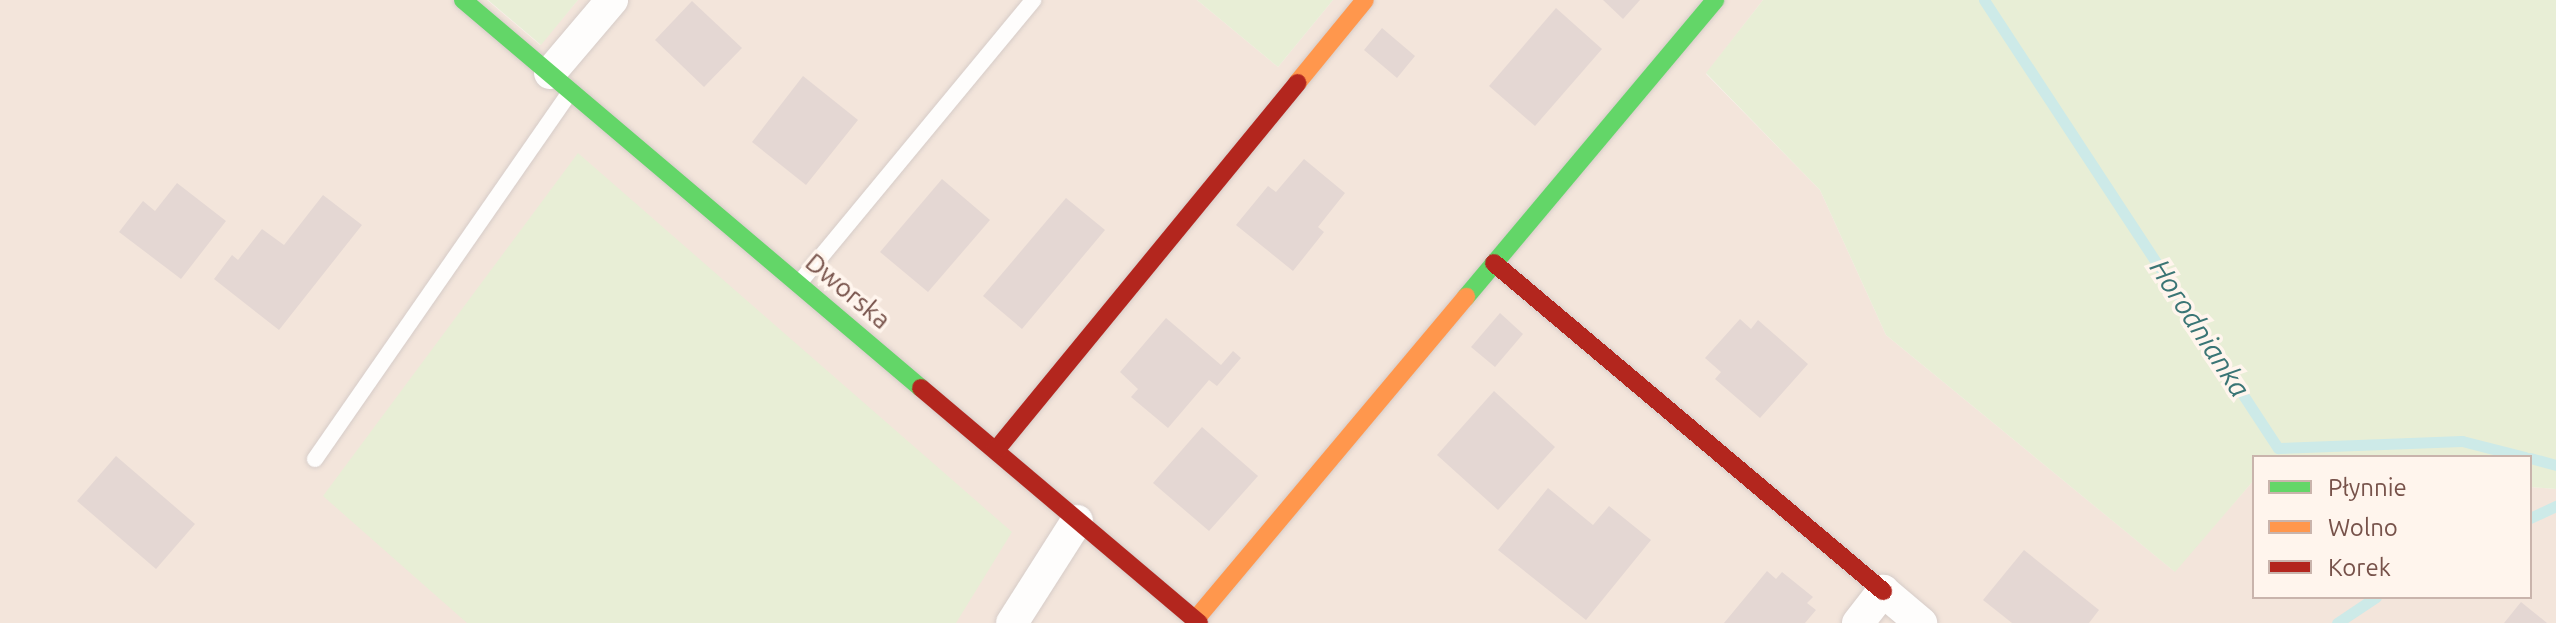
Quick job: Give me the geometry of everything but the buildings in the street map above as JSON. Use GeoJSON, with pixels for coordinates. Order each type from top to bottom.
{"type":"FeatureCollection","features":[{"type":"Feature","properties":{"kind":"street","name":"Dworska"},"geometry":{"type":"LineString","coordinates":[[463,0],[1197,622]]}},
{"type":"Feature","properties":{"kind":"street"},"geometry":{"type":"LineString","coordinates":[[561,82],[612,0]]}},
{"type":"Feature","properties":{"kind":"street"},"geometry":{"type":"LineString","coordinates":[[996,450],[1365,0]]}},
{"type":"Feature","properties":{"kind":"street"},"geometry":{"type":"LineString","coordinates":[[1197,622],[1715,0]]}},
{"type":"Feature","properties":{"kind":"street"},"geometry":{"type":"LineString","coordinates":[[1494,263],[1921,623]]}},
{"type":"Feature","properties":{"kind":"street"},"geometry":{"type":"LineString","coordinates":[[1012,623],[1077,521]]}},
{"type":"Feature","properties":{"kind":"street"},"geometry":{"type":"LineString","coordinates":[[1858,623],[1883,591]]}},
{"type":"Feature","properties":{"kind":"lane"},"geometry":{"type":"LineString","coordinates":[[799,283],[1033,0]]}},
{"type":"Feature","properties":{"kind":"lane"},"geometry":{"type":"LineString","coordinates":[[315,459],[561,82]]}},
{"type":"Feature","properties":{"kind":"shaded area"},"geometry":{"type":"Polygon","coordinates":[[[0,0],[487,0],[540,45],[578,0],[1197,0],[1278,67],[1333,0],[1763,0],[1706,74],[1820,190],[1886,335],[2174,571],[2252,482],[2252,599],[2532,599],[2532,487],[2556,489],[2556,623],[0,623],[0,0]]]}},
{"type":"Feature","properties":{"kind":"green space"},"geometry":{"type":"Polygon","coordinates":[[[488,0],[578,0],[541,45],[488,0]]]}},
{"type":"Feature","properties":{"kind":"green space"},"geometry":{"type":"Polygon","coordinates":[[[1197,0],[1333,0],[1278,67],[1197,0]]]}},
{"type":"Feature","properties":{"kind":"green space"},"geometry":{"type":"Polygon","coordinates":[[[1763,0],[2556,0],[2556,489],[2532,487],[2532,455],[2252,455],[2252,482],[2175,572],[1886,335],[1820,190],[1706,73],[1763,0]]]}},
{"type":"Feature","properties":{"kind":"green space"},"geometry":{"type":"Polygon","coordinates":[[[578,153],[1012,532],[956,623],[467,623],[323,496],[578,153]]]}},
{"type":"Feature","properties":{"kind":"waterway","name":"Horodnianka"},"geometry":{"type":"LineString","coordinates":[[1984,0],[2278,448],[2462,441],[2517,455]]}},
{"type":"Feature","properties":{"kind":"waterway","name":"Horodnianka"},"geometry":{"type":"LineString","coordinates":[[2532,459],[2556,465]]}},
{"type":"Feature","properties":{"kind":"waterway"},"geometry":{"type":"LineString","coordinates":[[2532,517],[2556,506]]}},
{"type":"Feature","properties":{"kind":"waterway"},"geometry":{"type":"LineString","coordinates":[[2337,623],[2373,599]]}},
{"type":"Feature","properties":{"kind":"traffic: fast"},"geometry":{"type":"LineString","coordinates":[[463,0],[921,388]]}},
{"type":"Feature","properties":{"kind":"traffic: fast"},"geometry":{"type":"LineString","coordinates":[[1466,297],[1715,0]]}},
{"type":"Feature","properties":{"kind":"traffic: slow"},"geometry":{"type":"LineString","coordinates":[[1297,83],[1365,0]]}},
{"type":"Feature","properties":{"kind":"traffic: slow"},"geometry":{"type":"LineString","coordinates":[[1195,620],[1466,297]]}},
{"type":"Feature","properties":{"kind":"traffic: jam"},"geometry":{"type":"LineString","coordinates":[[996,450],[1297,83]]}},
{"type":"Feature","properties":{"kind":"traffic: jam"},"geometry":{"type":"LineString","coordinates":[[1494,263],[1883,591]]}},
{"type":"Feature","properties":{"kind":"traffic: jam"},"geometry":{"type":"LineString","coordinates":[[921,388],[1199,623]]}}]}
